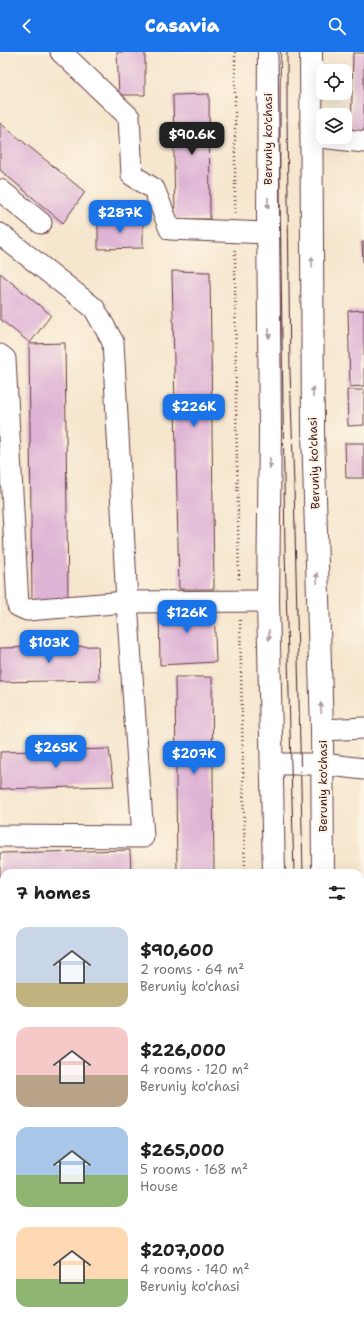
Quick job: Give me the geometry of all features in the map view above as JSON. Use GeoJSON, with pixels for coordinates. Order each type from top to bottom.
{"type":"FeatureCollection","features":[{"type":"Feature","properties":{"kind":"main road","name":"Beruniy ko'chasi"},"geometry":{"type":"LineString","coordinates":[[269,52],[268,233],[270,431],[268,601],[274,869]]}},
{"type":"Feature","properties":{"kind":"main road","name":"Beruniy ko'chasi"},"geometry":{"type":"LineString","coordinates":[[311,52],[313,431],[322,730],[323,869]]}},
{"type":"Feature","properties":{"kind":"street"},"geometry":{"type":"LineString","coordinates":[[61,52],[129,117],[132,175],[154,189],[170,229],[268,233]]}},
{"type":"Feature","properties":{"kind":"street"},"geometry":{"type":"LineString","coordinates":[[311,136],[364,142]]}},
{"type":"Feature","properties":{"kind":"street"},"geometry":{"type":"LineString","coordinates":[[0,190],[41,223]]}},
{"type":"Feature","properties":{"kind":"street"},"geometry":{"type":"LineString","coordinates":[[0,234],[94,308],[113,342],[127,602],[143,837],[0,836]]}},
{"type":"Feature","properties":{"kind":"street"},"geometry":{"type":"LineString","coordinates":[[0,355],[5,359],[18,606],[27,610],[127,602],[268,601]]}},
{"type":"Feature","properties":{"kind":"street"},"geometry":{"type":"LineString","coordinates":[[322,730],[364,728]]}},
{"type":"Feature","properties":{"kind":"street"},"geometry":{"type":"LineString","coordinates":[[272,764],[322,764],[364,769]]}},
{"type":"Feature","properties":{"kind":"path"},"geometry":{"type":"LineString","coordinates":[[235,52],[236,404],[245,869]]}},
{"type":"Feature","properties":{"kind":"building"},"geometry":{"type":"Polygon","coordinates":[[[117,52],[145,52],[145,95],[119,95],[117,52]]]}},
{"type":"Feature","properties":{"kind":"building"},"geometry":{"type":"Polygon","coordinates":[[[353,53],[364,53],[364,134],[352,134],[353,53]]]}},
{"type":"Feature","properties":{"kind":"building"},"geometry":{"type":"Polygon","coordinates":[[[209,94],[210,219],[175,219],[173,95],[209,94]]]}},
{"type":"Feature","properties":{"kind":"building"},"geometry":{"type":"Polygon","coordinates":[[[0,123],[85,192],[63,223],[0,170],[0,123]]]}},
{"type":"Feature","properties":{"kind":"building"},"geometry":{"type":"Polygon","coordinates":[[[143,219],[143,248],[98,249],[98,220],[143,219]]]}},
{"type":"Feature","properties":{"kind":"building"},"geometry":{"type":"Polygon","coordinates":[[[362,242],[364,242],[364,262],[363,262],[362,242]]]}},
{"type":"Feature","properties":{"kind":"building"},"geometry":{"type":"Polygon","coordinates":[[[172,271],[210,272],[214,589],[179,589],[172,271]]]}},
{"type":"Feature","properties":{"kind":"building"},"geometry":{"type":"Polygon","coordinates":[[[0,273],[51,315],[30,343],[0,319],[0,273]]]}},
{"type":"Feature","properties":{"kind":"building"},"geometry":{"type":"Polygon","coordinates":[[[364,310],[364,386],[350,387],[348,311],[364,310]]]}},
{"type":"Feature","properties":{"kind":"building"},"geometry":{"type":"Polygon","coordinates":[[[65,343],[68,601],[32,602],[29,344],[65,343]]]}},
{"type":"Feature","properties":{"kind":"building"},"geometry":{"type":"Polygon","coordinates":[[[347,390],[364,390],[364,425],[348,426],[347,390]]]}},
{"type":"Feature","properties":{"kind":"building"},"geometry":{"type":"Polygon","coordinates":[[[345,443],[364,443],[364,478],[346,478],[345,443]]]}},
{"type":"Feature","properties":{"kind":"building"},"geometry":{"type":"Polygon","coordinates":[[[159,605],[214,605],[216,662],[160,665],[159,605]]]}},
{"type":"Feature","properties":{"kind":"building"},"geometry":{"type":"Polygon","coordinates":[[[98,646],[99,680],[0,682],[0,648],[98,646]]]}},
{"type":"Feature","properties":{"kind":"building"},"geometry":{"type":"Polygon","coordinates":[[[175,677],[212,677],[214,869],[177,869],[175,677]]]}},
{"type":"Feature","properties":{"kind":"building"},"geometry":{"type":"Polygon","coordinates":[[[109,749],[114,786],[0,789],[0,752],[109,749]]]}},
{"type":"Feature","properties":{"kind":"building"},"geometry":{"type":"Polygon","coordinates":[[[130,850],[131,869],[0,869],[0,853],[130,850]]]}},
{"type":"Feature","properties":{"kind":"tram line"},"geometry":{"type":"LineString","coordinates":[[278,52],[285,550],[294,869]]}},
{"type":"Feature","properties":{"kind":"tram line"},"geometry":{"type":"LineString","coordinates":[[287,52],[290,372],[303,869]]}}]}
